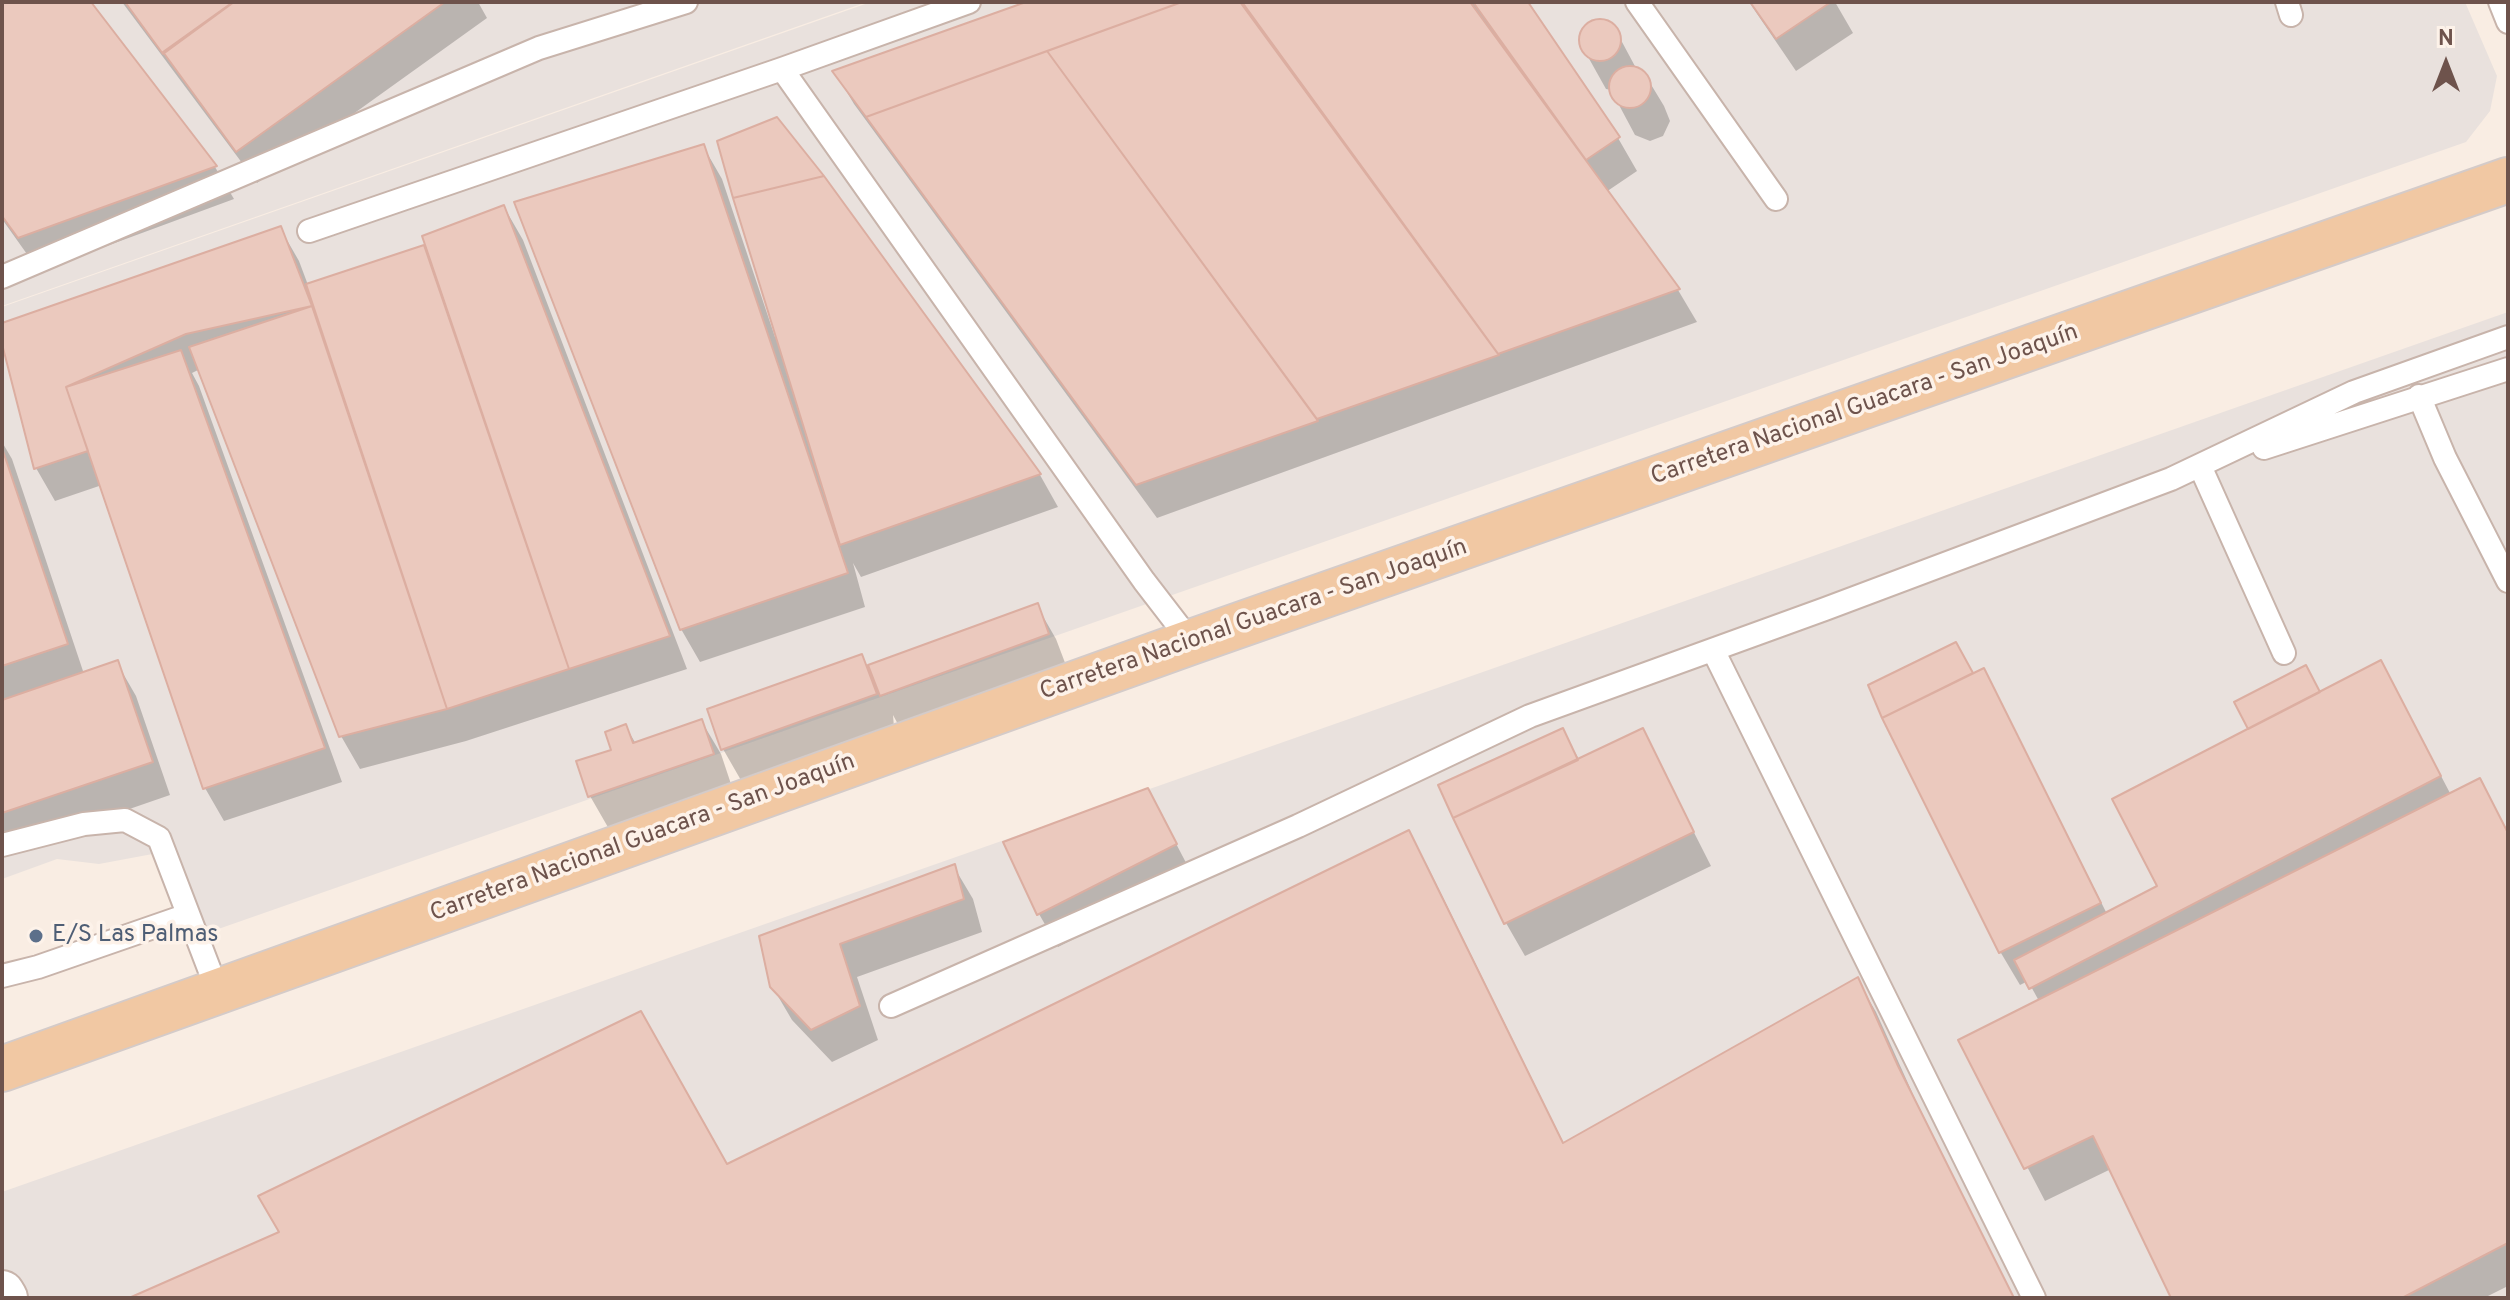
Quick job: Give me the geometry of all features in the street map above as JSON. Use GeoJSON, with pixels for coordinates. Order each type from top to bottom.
{"type":"FeatureCollection","features":[{"type":"Feature","properties":{"kind":"main road","name":"Carretera Nacional Guacara - San Joaquín"},"geometry":{"type":"LineString","coordinates":[[2,1069],[1191,642],[2508,180]]}},
{"type":"Feature","properties":{"kind":"lane"},"geometry":{"type":"LineString","coordinates":[[2,277],[539,48],[686,2]]}},
{"type":"Feature","properties":{"kind":"lane"},"geometry":{"type":"LineString","coordinates":[[309,231],[969,2]]}},
{"type":"Feature","properties":{"kind":"lane"},"geometry":{"type":"LineString","coordinates":[[1637,2],[1776,199]]}},
{"type":"Feature","properties":{"kind":"lane"},"geometry":{"type":"LineString","coordinates":[[2500,2],[2508,22]]}},
{"type":"Feature","properties":{"kind":"lane"},"geometry":{"type":"LineString","coordinates":[[782,69],[1144,581],[1191,642]]}},
{"type":"Feature","properties":{"kind":"lane"},"geometry":{"type":"LineString","coordinates":[[2201,467],[2354,392],[2508,337]]}},
{"type":"Feature","properties":{"kind":"lane"},"geometry":{"type":"LineString","coordinates":[[891,1006],[1298,826],[1530,716],[2201,467],[2508,369]]}},
{"type":"Feature","properties":{"kind":"lane"},"geometry":{"type":"LineString","coordinates":[[2419,396],[2445,458],[2508,581]]}},
{"type":"Feature","properties":{"kind":"lane"},"geometry":{"type":"LineString","coordinates":[[2201,467],[2284,653]]}},
{"type":"Feature","properties":{"kind":"lane"},"geometry":{"type":"LineString","coordinates":[[1713,650],[2034,1298]]}},
{"type":"Feature","properties":{"kind":"lane"},"geometry":{"type":"LineString","coordinates":[[2,845],[84,824],[125,820],[159,838],[218,992]]}},
{"type":"Feature","properties":{"kind":"lane"},"geometry":{"type":"LineString","coordinates":[[2,976],[38,967],[188,915]]}},
{"type":"Feature","properties":{"kind":"shaded area"},"geometry":{"type":"Polygon","coordinates":[[[2,2],[867,2],[2,306],[2,2]]]}},
{"type":"Feature","properties":{"kind":"shaded area"},"geometry":{"type":"Polygon","coordinates":[[[871,2],[2465,2],[2497,76],[2490,111],[2466,142],[204,934],[174,850],[99,864],[57,859],[2,879],[2,307],[871,2]]]}},
{"type":"Feature","properties":{"kind":"shaded area"},"geometry":{"type":"Polygon","coordinates":[[[2508,312],[2508,1298],[23,1298],[2,1269],[2,1192],[2508,312]]]}},
{"type":"Feature","properties":{"kind":"building"},"geometry":{"type":"Polygon","coordinates":[[[2,2],[91,2],[217,166],[18,238],[2,216],[2,2]]]}},
{"type":"Feature","properties":{"kind":"building"},"geometry":{"type":"Polygon","coordinates":[[[125,2],[234,2],[163,54],[125,2]]]}},
{"type":"Feature","properties":{"kind":"building"},"geometry":{"type":"Polygon","coordinates":[[[233,2],[445,2],[236,152],[163,52],[233,2]]]}},
{"type":"Feature","properties":{"kind":"building"},"geometry":{"type":"Polygon","coordinates":[[[1026,2],[1182,2],[866,117],[832,71],[1026,2]]]}},
{"type":"Feature","properties":{"kind":"building"},"geometry":{"type":"Polygon","coordinates":[[[1182,2],[1242,2],[1499,355],[1317,419],[1047,51],[1182,2]]]}},
{"type":"Feature","properties":{"kind":"building"},"geometry":{"type":"Polygon","coordinates":[[[1240,2],[1470,2],[1680,289],[1498,354],[1240,2]]]}},
{"type":"Feature","properties":{"kind":"building"},"geometry":{"type":"Polygon","coordinates":[[[1473,2],[1528,2],[1620,137],[1586,160],[1473,2]]]}},
{"type":"Feature","properties":{"kind":"building"},"geometry":{"type":"Polygon","coordinates":[[[1750,2],[1831,2],[1776,39],[1750,2]]]}},
{"type":"Feature","properties":{"kind":"building"},"geometry":{"type":"Polygon","coordinates":[[[1600,19],[1615,25],[1621,40],[1615,55],[1600,61],[1585,55],[1579,40],[1585,25],[1600,19]]]}},
{"type":"Feature","properties":{"kind":"building"},"geometry":{"type":"Polygon","coordinates":[[[1047,51],[1318,421],[1136,485],[866,117],[1047,51]]]}},
{"type":"Feature","properties":{"kind":"building"},"geometry":{"type":"Polygon","coordinates":[[[1630,66],[1645,72],[1651,87],[1645,102],[1630,108],[1615,102],[1609,87],[1615,72],[1630,66]]]}},
{"type":"Feature","properties":{"kind":"building"},"geometry":{"type":"Polygon","coordinates":[[[777,117],[824,176],[733,198],[717,141],[777,117]]]}},
{"type":"Feature","properties":{"kind":"building"},"geometry":{"type":"Polygon","coordinates":[[[704,144],[848,573],[680,630],[514,202],[704,144]]]}},
{"type":"Feature","properties":{"kind":"building"},"geometry":{"type":"Polygon","coordinates":[[[824,176],[1041,474],[840,545],[733,198],[824,176]]]}},
{"type":"Feature","properties":{"kind":"building"},"geometry":{"type":"Polygon","coordinates":[[[504,205],[670,636],[569,669],[422,236],[504,205]]]}},
{"type":"Feature","properties":{"kind":"building"},"geometry":{"type":"Polygon","coordinates":[[[281,226],[312,306],[186,334],[66,387],[88,451],[34,469],[2,344],[2,323],[281,226]]]}},
{"type":"Feature","properties":{"kind":"building"},"geometry":{"type":"Polygon","coordinates":[[[424,245],[569,669],[447,709],[306,284],[424,245]]]}},
{"type":"Feature","properties":{"kind":"building"},"geometry":{"type":"Polygon","coordinates":[[[312,306],[447,709],[339,737],[189,347],[312,306]]]}},
{"type":"Feature","properties":{"kind":"building"},"geometry":{"type":"Polygon","coordinates":[[[181,350],[325,748],[203,789],[66,387],[181,350]]]}},
{"type":"Feature","properties":{"kind":"building"},"geometry":{"type":"Polygon","coordinates":[[[2,448],[68,644],[2,666],[2,448]]]}},
{"type":"Feature","properties":{"kind":"building"},"geometry":{"type":"Polygon","coordinates":[[[1038,603],[1049,634],[880,696],[868,665],[1038,603]]]}},
{"type":"Feature","properties":{"kind":"building"},"geometry":{"type":"Polygon","coordinates":[[[1956,642],[1973,673],[1882,718],[1868,685],[1956,642]]]}},
{"type":"Feature","properties":{"kind":"building"},"geometry":{"type":"Polygon","coordinates":[[[862,654],[877,694],[721,750],[707,709],[862,654]]]}},
{"type":"Feature","properties":{"kind":"building"},"geometry":{"type":"Polygon","coordinates":[[[118,660],[153,762],[2,813],[2,700],[118,660]]]}},
{"type":"Feature","properties":{"kind":"building"},"geometry":{"type":"Polygon","coordinates":[[[2381,660],[2441,776],[2029,989],[2014,960],[2157,886],[2112,799],[2381,660]]]}},
{"type":"Feature","properties":{"kind":"building"},"geometry":{"type":"Polygon","coordinates":[[[2306,665],[2320,692],[2248,729],[2234,702],[2306,665]]]}},
{"type":"Feature","properties":{"kind":"building"},"geometry":{"type":"Polygon","coordinates":[[[1984,668],[2101,903],[1999,953],[1882,718],[1984,668]]]}},
{"type":"Feature","properties":{"kind":"building"},"geometry":{"type":"Polygon","coordinates":[[[702,719],[714,754],[588,797],[576,761],[611,750],[605,732],[626,724],[633,743],[702,719]]]}},
{"type":"Feature","properties":{"kind":"building"},"geometry":{"type":"Polygon","coordinates":[[[1563,728],[1578,760],[1453,818],[1438,785],[1563,728]]]}},
{"type":"Feature","properties":{"kind":"building"},"geometry":{"type":"Polygon","coordinates":[[[1643,728],[1694,832],[1504,924],[1453,818],[1643,728]]]}},
{"type":"Feature","properties":{"kind":"building"},"geometry":{"type":"Polygon","coordinates":[[[2480,778],[2508,833],[2508,1243],[2402,1298],[2171,1298],[2093,1136],[2024,1169],[1958,1040],[2480,778]]]}},
{"type":"Feature","properties":{"kind":"building"},"geometry":{"type":"Polygon","coordinates":[[[1148,788],[1177,844],[1037,915],[1003,842],[1148,788]]]}},
{"type":"Feature","properties":{"kind":"building"},"geometry":{"type":"Polygon","coordinates":[[[1409,830],[1563,1143],[1858,977],[1898,1066],[2014,1298],[129,1298],[279,1232],[258,1196],[641,1011],[727,1164],[1409,830]]]}},
{"type":"Feature","properties":{"kind":"building"},"geometry":{"type":"Polygon","coordinates":[[[955,864],[964,899],[840,944],[860,1006],[811,1030],[770,987],[759,936],[955,864]]]}},
{"type":"Feature","properties":{"kind":"place","name":"E/S Las Palmas"},"geometry":{"type":"Point","coordinates":[36,936]}}]}
